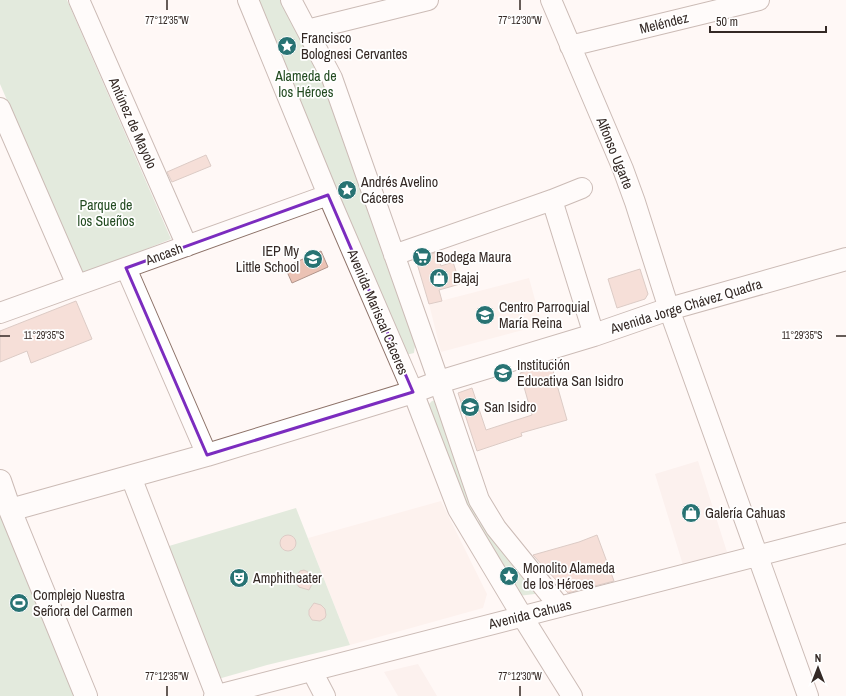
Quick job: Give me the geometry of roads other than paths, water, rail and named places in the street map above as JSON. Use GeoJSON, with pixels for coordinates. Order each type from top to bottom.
{"type":"FeatureCollection","features":[{"type":"Feature","properties":{"kind":"main road","name":"Avenida Jorge Chávez Quadra"},"geometry":{"type":"LineString","coordinates":[[10,510],[207,455],[594,335],[669,309],[846,259]]}},
{"type":"Feature","properties":{"kind":"main road"},"geometry":{"type":"LineString","coordinates":[[0,481],[10,510],[86,696]]}},
{"type":"Feature","properties":{"kind":"street","name":"Antúnez de Mayolo"},"geometry":{"type":"LineString","coordinates":[[79,0],[187,246]]}},
{"type":"Feature","properties":{"kind":"street","name":"Avenida Mariscal Cáceres"},"geometry":{"type":"LineString","coordinates":[[248,0],[328,195],[413,392],[458,509],[572,696]]}},
{"type":"Feature","properties":{"kind":"street"},"geometry":{"type":"LineString","coordinates":[[291,0],[332,78],[479,500],[496,528],[560,607]]}},
{"type":"Feature","properties":{"kind":"street"},"geometry":{"type":"LineString","coordinates":[[307,30],[428,0]]}},
{"type":"Feature","properties":{"kind":"street","name":"Alfonso Ugarte"},"geometry":{"type":"LineString","coordinates":[[551,0],[635,202],[669,309],[808,696]]}},
{"type":"Feature","properties":{"kind":"street","name":"Meléndez"},"geometry":{"type":"LineString","coordinates":[[570,46],[759,0]]}},
{"type":"Feature","properties":{"kind":"street"},"geometry":{"type":"LineString","coordinates":[[0,108],[77,285]]}},
{"type":"Feature","properties":{"kind":"street"},"geometry":{"type":"LineString","coordinates":[[394,255],[552,200],[582,188]]}},
{"type":"Feature","properties":{"kind":"street","name":"Ancash"},"geometry":{"type":"LineString","coordinates":[[0,313],[328,195]]}},
{"type":"Feature","properties":{"kind":"street"},"geometry":{"type":"LineString","coordinates":[[552,200],[594,335]]}},
{"type":"Feature","properties":{"kind":"street"},"geometry":{"type":"LineString","coordinates":[[126,268],[207,455]]}},
{"type":"Feature","properties":{"kind":"street"},"geometry":{"type":"LineString","coordinates":[[131,477],[215,696]]}},
{"type":"Feature","properties":{"kind":"street","name":"Avenida Cahuas"},"geometry":{"type":"LineString","coordinates":[[215,696],[846,533]]}},
{"type":"Feature","properties":{"kind":"street"},"geometry":{"type":"LineString","coordinates":[[312,671],[324,696]]}},
{"type":"Feature","properties":{"kind":"place","name":"Francisco Bolognesi Cervantes"},"geometry":{"type":"Point","coordinates":[287,46]}},
{"type":"Feature","properties":{"kind":"place","name":"Andrés Avelino Cáceres"},"geometry":{"type":"Point","coordinates":[347,190]}},
{"type":"Feature","properties":{"kind":"place","name":"Bodega Maura"},"geometry":{"type":"Point","coordinates":[422,257]}},
{"type":"Feature","properties":{"kind":"place","name":"IEP My Little School"},"geometry":{"type":"Point","coordinates":[313,259]}},
{"type":"Feature","properties":{"kind":"place","name":"Bajaj"},"geometry":{"type":"Point","coordinates":[439,278]}},
{"type":"Feature","properties":{"kind":"place","name":"Centro Parroquial María Reina"},"geometry":{"type":"Point","coordinates":[485,315]}},
{"type":"Feature","properties":{"kind":"place","name":"Institución Educativa San Isidro"},"geometry":{"type":"Point","coordinates":[503,373]}},
{"type":"Feature","properties":{"kind":"place","name":"San Isidro"},"geometry":{"type":"Point","coordinates":[470,407]}},
{"type":"Feature","properties":{"kind":"place","name":"Galería Cahuas"},"geometry":{"type":"Point","coordinates":[691,513]}},
{"type":"Feature","properties":{"kind":"place","name":"Monolito Alameda de los Héroes"},"geometry":{"type":"Point","coordinates":[509,576]}},
{"type":"Feature","properties":{"kind":"place","name":"Amphitheater"},"geometry":{"type":"Point","coordinates":[239,578]}},
{"type":"Feature","properties":{"kind":"place","name":"Complejo Nuestra Señora del Carmen"},"geometry":{"type":"Point","coordinates":[19,603]}},
{"type":"Feature","properties":{"kind":"park label","name":"Alameda de los Héroes"},"geometry":{"type":"Point","coordinates":[306,84]}},
{"type":"Feature","properties":{"kind":"park label","name":"Parque de los Sueños"},"geometry":{"type":"Point","coordinates":[106,214]}}]}
